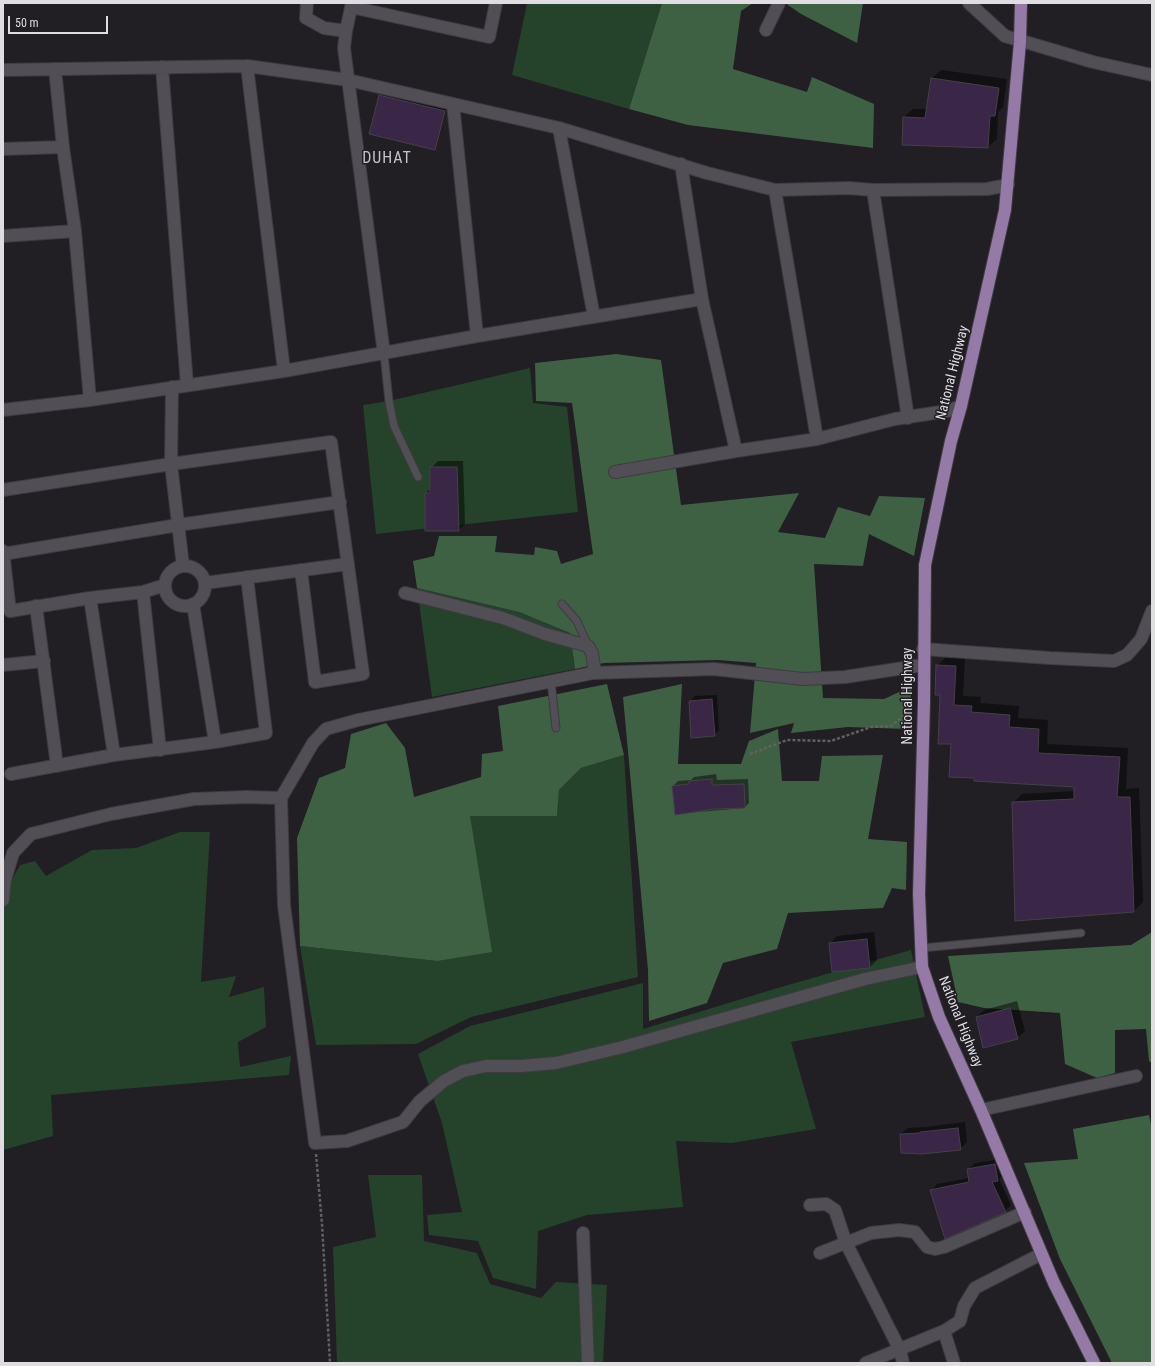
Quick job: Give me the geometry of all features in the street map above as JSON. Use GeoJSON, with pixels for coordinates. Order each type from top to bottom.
{"type":"FeatureCollection","features":[{"type":"Feature","properties":{"kind":"main road","name":"National Highway"},"geometry":{"type":"LineString","coordinates":[[1021,3],[1020,42],[1005,210],[961,406],[951,440],[925,565],[923,649],[924,702],[919,894],[922,967],[939,1017],[1025,1212],[1041,1254],[1094,1363]]}},
{"type":"Feature","properties":{"kind":"street"},"geometry":{"type":"LineString","coordinates":[[307,3],[306,18],[324,28],[346,31]]}},
{"type":"Feature","properties":{"kind":"street"},"geometry":{"type":"LineString","coordinates":[[384,354],[344,48],[352,5],[489,37],[496,3]]}},
{"type":"Feature","properties":{"kind":"street"},"geometry":{"type":"LineString","coordinates":[[766,30],[779,3]]}},
{"type":"Feature","properties":{"kind":"street"},"geometry":{"type":"LineString","coordinates":[[969,3],[1006,36],[1020,42],[1092,62],[1152,75]]}},
{"type":"Feature","properties":{"kind":"street"},"geometry":{"type":"LineString","coordinates":[[247,66],[284,371]]}},
{"type":"Feature","properties":{"kind":"street"},"geometry":{"type":"LineString","coordinates":[[3,70],[247,66],[348,80],[559,128],[707,173],[775,190],[849,188],[873,190],[987,189],[1008,185]]}},
{"type":"Feature","properties":{"kind":"street"},"geometry":{"type":"LineString","coordinates":[[162,67],[187,385]]}},
{"type":"Feature","properties":{"kind":"street"},"geometry":{"type":"LineString","coordinates":[[55,69],[74,231],[90,400]]}},
{"type":"Feature","properties":{"kind":"street"},"geometry":{"type":"LineString","coordinates":[[453,104],[477,336]]}},
{"type":"Feature","properties":{"kind":"street"},"geometry":{"type":"LineString","coordinates":[[559,128],[594,317]]}},
{"type":"Feature","properties":{"kind":"street"},"geometry":{"type":"LineString","coordinates":[[3,149],[63,147]]}},
{"type":"Feature","properties":{"kind":"street"},"geometry":{"type":"LineString","coordinates":[[681,164],[702,299],[736,451]]}},
{"type":"Feature","properties":{"kind":"street"},"geometry":{"type":"LineString","coordinates":[[775,190],[817,439]]}},
{"type":"Feature","properties":{"kind":"street"},"geometry":{"type":"LineString","coordinates":[[873,190],[908,418]]}},
{"type":"Feature","properties":{"kind":"street"},"geometry":{"type":"LineString","coordinates":[[3,236],[74,231]]}},
{"type":"Feature","properties":{"kind":"street"},"geometry":{"type":"LineString","coordinates":[[3,410],[90,400],[284,371],[477,336],[702,299]]}},
{"type":"Feature","properties":{"kind":"street"},"geometry":{"type":"LineString","coordinates":[[172,387],[171,464],[183,566]]}},
{"type":"Feature","properties":{"kind":"street"},"geometry":{"type":"LineString","coordinates":[[615,472],[736,451],[817,439],[895,419],[946,411],[961,406]]}},
{"type":"Feature","properties":{"kind":"street"},"geometry":{"type":"LineString","coordinates":[[3,490],[171,464],[331,442],[363,674],[315,682],[301,570]]}},
{"type":"Feature","properties":{"kind":"street"},"geometry":{"type":"LineString","coordinates":[[3,554],[178,525],[340,502]]}},
{"type":"Feature","properties":{"kind":"street"},"geometry":{"type":"LineString","coordinates":[[3,551],[10,610],[143,592],[165,585]]}},
{"type":"Feature","properties":{"kind":"street"},"geometry":{"type":"LineString","coordinates":[[205,583],[348,564]]}},
{"type":"Feature","properties":{"kind":"street"},"geometry":{"type":"LineString","coordinates":[[183,566],[192,567],[197,570],[205,583],[202,596],[193,604],[182,606],[172,602],[166,593],[165,585],[170,572],[183,566]]}},
{"type":"Feature","properties":{"kind":"street"},"geometry":{"type":"LineString","coordinates":[[11,774],[114,756],[215,742],[266,733],[247,577]]}},
{"type":"Feature","properties":{"kind":"street"},"geometry":{"type":"LineString","coordinates":[[143,592],[160,750]]}},
{"type":"Feature","properties":{"kind":"street"},"geometry":{"type":"LineString","coordinates":[[404,593],[503,618],[545,634],[588,646],[592,653],[595,673]]}},
{"type":"Feature","properties":{"kind":"street"},"geometry":{"type":"LineString","coordinates":[[90,598],[114,756]]}},
{"type":"Feature","properties":{"kind":"street"},"geometry":{"type":"LineString","coordinates":[[193,604],[215,742]]}},
{"type":"Feature","properties":{"kind":"street"},"geometry":{"type":"LineString","coordinates":[[36,606],[57,766]]}},
{"type":"Feature","properties":{"kind":"street"},"geometry":{"type":"LineString","coordinates":[[923,649],[1114,661],[1127,655],[1137,645],[1152,612]]}},
{"type":"Feature","properties":{"kind":"street"},"geometry":{"type":"LineString","coordinates":[[3,665],[44,661]]}},
{"type":"Feature","properties":{"kind":"street"},"geometry":{"type":"LineString","coordinates":[[922,967],[865,979],[623,1048],[556,1063],[521,1066],[486,1066],[463,1072],[444,1081],[420,1101],[403,1122],[347,1141],[315,1143],[284,905],[281,798],[313,742],[326,729],[358,720],[595,673],[714,669],[803,679],[844,677],[923,665]]}},
{"type":"Feature","properties":{"kind":"street"},"geometry":{"type":"LineString","coordinates":[[3,900],[5,880],[13,853],[32,834],[111,814],[194,799],[246,797],[281,798]]}},
{"type":"Feature","properties":{"kind":"street"},"geometry":{"type":"LineString","coordinates":[[981,1110],[1136,1076]]}},
{"type":"Feature","properties":{"kind":"street"},"geometry":{"type":"LineString","coordinates":[[810,1206],[826,1204],[835,1210],[846,1243],[900,1350],[903,1363]]}},
{"type":"Feature","properties":{"kind":"street"},"geometry":{"type":"LineString","coordinates":[[820,1253],[871,1234],[910,1230],[915,1232],[927,1247],[935,1249],[973,1236],[1025,1212]]}},
{"type":"Feature","properties":{"kind":"street"},"geometry":{"type":"LineString","coordinates":[[583,1233],[588,1363]]}},
{"type":"Feature","properties":{"kind":"street"},"geometry":{"type":"LineString","coordinates":[[866,1363],[944,1331],[960,1321],[964,1306],[975,1288],[1041,1254]]}},
{"type":"Feature","properties":{"kind":"street"},"geometry":{"type":"LineString","coordinates":[[944,1331],[954,1363]]}},
{"type":"Feature","properties":{"kind":"lane"},"geometry":{"type":"LineString","coordinates":[[384,354],[389,401],[394,426],[418,477]]}},
{"type":"Feature","properties":{"kind":"lane"},"geometry":{"type":"LineString","coordinates":[[562,604],[577,622],[588,646]]}},
{"type":"Feature","properties":{"kind":"lane"},"geometry":{"type":"LineString","coordinates":[[551,682],[556,728]]}},
{"type":"Feature","properties":{"kind":"lane"},"geometry":{"type":"LineString","coordinates":[[922,948],[1080,933]]}},
{"type":"Feature","properties":{"kind":"path"},"geometry":{"type":"LineString","coordinates":[[750,754],[787,740],[831,740],[871,727],[891,726],[905,714],[924,702]]}},
{"type":"Feature","properties":{"kind":"path"},"geometry":{"type":"LineString","coordinates":[[315,1143],[322,1224],[330,1363]]}},
{"type":"Feature","properties":{"kind":"shaded area"},"geometry":{"type":"Polygon","coordinates":[[[527,3],[662,3],[629,109],[512,75],[527,3]]]}},
{"type":"Feature","properties":{"kind":"shaded area"},"geometry":{"type":"Polygon","coordinates":[[[662,3],[753,3],[741,11],[733,69],[807,92],[812,77],[874,104],[873,148],[688,125],[629,109],[662,3]]]}},
{"type":"Feature","properties":{"kind":"shaded area"},"geometry":{"type":"Polygon","coordinates":[[[785,3],[863,3],[857,43],[801,14],[785,3]]]}},
{"type":"Feature","properties":{"kind":"shaded area"},"geometry":{"type":"Polygon","coordinates":[[[616,354],[661,360],[681,505],[799,493],[778,532],[825,538],[838,507],[870,516],[879,496],[925,498],[914,556],[869,534],[863,566],[814,564],[823,698],[884,699],[912,686],[907,729],[848,727],[791,733],[794,723],[750,733],[756,663],[718,660],[604,663],[575,669],[570,633],[519,612],[417,588],[413,561],[434,556],[439,536],[497,536],[495,552],[534,555],[535,547],[557,551],[561,564],[593,554],[572,403],[536,401],[535,363],[616,354]]]}},
{"type":"Feature","properties":{"kind":"shaded area"},"geometry":{"type":"Polygon","coordinates":[[[530,368],[533,403],[567,407],[578,512],[376,534],[363,405],[389,401],[530,368]]]}},
{"type":"Feature","properties":{"kind":"shaded area"},"geometry":{"type":"Polygon","coordinates":[[[417,588],[519,612],[570,633],[575,669],[432,697],[417,588]]]}},
{"type":"Feature","properties":{"kind":"shaded area"},"geometry":{"type":"Polygon","coordinates":[[[607,684],[624,755],[581,768],[559,790],[557,816],[470,816],[492,952],[437,961],[300,946],[297,838],[319,778],[345,768],[351,734],[386,723],[405,748],[414,797],[481,777],[482,754],[503,751],[498,706],[607,684]]]}},
{"type":"Feature","properties":{"kind":"shaded area"},"geometry":{"type":"Polygon","coordinates":[[[682,684],[678,764],[741,764],[749,741],[778,729],[782,781],[819,781],[822,756],[883,755],[868,839],[907,842],[906,890],[892,888],[883,908],[788,913],[777,949],[723,963],[707,1003],[649,1021],[648,970],[623,697],[682,684]]]}},
{"type":"Feature","properties":{"kind":"shaded area"},"geometry":{"type":"Polygon","coordinates":[[[624,755],[638,977],[471,1017],[416,1044],[316,1045],[300,946],[437,961],[470,816],[557,816],[559,790],[581,768],[624,755]]]}},
{"type":"Feature","properties":{"kind":"shaded area"},"geometry":{"type":"Polygon","coordinates":[[[180,832],[210,832],[201,982],[236,976],[229,997],[264,987],[266,1027],[238,1042],[240,1067],[291,1056],[289,1075],[51,1095],[53,1136],[3,1150],[3,896],[20,865],[35,861],[46,876],[92,850],[136,848],[180,832]]]}},
{"type":"Feature","properties":{"kind":"shaded area"},"geometry":{"type":"Polygon","coordinates":[[[1152,932],[1152,1063],[1149,1061],[1146,1029],[1115,1030],[1115,1073],[1097,1078],[1065,1064],[1060,1013],[984,1008],[958,1002],[948,956],[1131,945],[1152,932]]]}},
{"type":"Feature","properties":{"kind":"shaded area"},"geometry":{"type":"Polygon","coordinates":[[[911,950],[925,1017],[791,1042],[816,1129],[732,1143],[676,1141],[683,1207],[587,1215],[538,1231],[536,1289],[493,1278],[478,1241],[429,1235],[427,1215],[462,1212],[442,1123],[418,1054],[470,1026],[643,983],[643,1029],[781,987],[911,950]]]}},
{"type":"Feature","properties":{"kind":"shaded area"},"geometry":{"type":"Polygon","coordinates":[[[1149,1115],[1152,1129],[1152,1363],[1112,1363],[1060,1259],[1024,1163],[1078,1159],[1073,1129],[1149,1115]]]}},
{"type":"Feature","properties":{"kind":"shaded area"},"geometry":{"type":"Polygon","coordinates":[[[368,1175],[422,1175],[424,1241],[477,1253],[490,1284],[541,1298],[556,1282],[607,1285],[603,1363],[337,1363],[333,1247],[376,1237],[368,1175]]]}},
{"type":"Feature","properties":{"kind":"building"},"geometry":{"type":"Polygon","coordinates":[[[931,78],[999,88],[995,116],[990,116],[988,148],[902,145],[903,117],[925,118],[931,78]]]}},
{"type":"Feature","properties":{"kind":"building"},"geometry":{"type":"Polygon","coordinates":[[[379,95],[445,111],[435,150],[369,134],[379,95]]]}},
{"type":"Feature","properties":{"kind":"building"},"geometry":{"type":"Polygon","coordinates":[[[430,467],[457,467],[459,531],[425,531],[425,493],[430,493],[430,467]]]}},
{"type":"Feature","properties":{"kind":"building"},"geometry":{"type":"Polygon","coordinates":[[[936,665],[956,666],[954,705],[972,706],[971,712],[1010,715],[1009,727],[1039,729],[1038,753],[1120,757],[1117,797],[1130,797],[1134,912],[1015,921],[1012,802],[1074,799],[1074,787],[974,781],[974,778],[949,777],[951,744],[938,744],[940,695],[935,695],[936,665]]]}},
{"type":"Feature","properties":{"kind":"building"},"geometry":{"type":"Polygon","coordinates":[[[712,699],[715,736],[691,738],[689,701],[712,699]]]}},
{"type":"Feature","properties":{"kind":"building"},"geometry":{"type":"Polygon","coordinates":[[[712,779],[712,785],[744,784],[745,808],[714,809],[675,815],[672,786],[689,784],[689,781],[712,779]]]}},
{"type":"Feature","properties":{"kind":"building"},"geometry":{"type":"Polygon","coordinates":[[[867,939],[870,968],[832,972],[829,943],[867,939]]]}},
{"type":"Feature","properties":{"kind":"building"},"geometry":{"type":"Polygon","coordinates":[[[1010,1008],[1018,1039],[983,1048],[976,1017],[1010,1008]]]}},
{"type":"Feature","properties":{"kind":"building"},"geometry":{"type":"Polygon","coordinates":[[[958,1128],[961,1150],[922,1154],[901,1153],[900,1134],[958,1128]]]}},
{"type":"Feature","properties":{"kind":"building"},"geometry":{"type":"Polygon","coordinates":[[[995,1164],[998,1181],[992,1182],[1006,1212],[945,1239],[930,1190],[969,1182],[967,1169],[995,1164]]]}},
{"type":"Feature","properties":{"kind":"district","name":"DUHAT"},"geometry":{"type":"Point","coordinates":[387,159]}}]}
